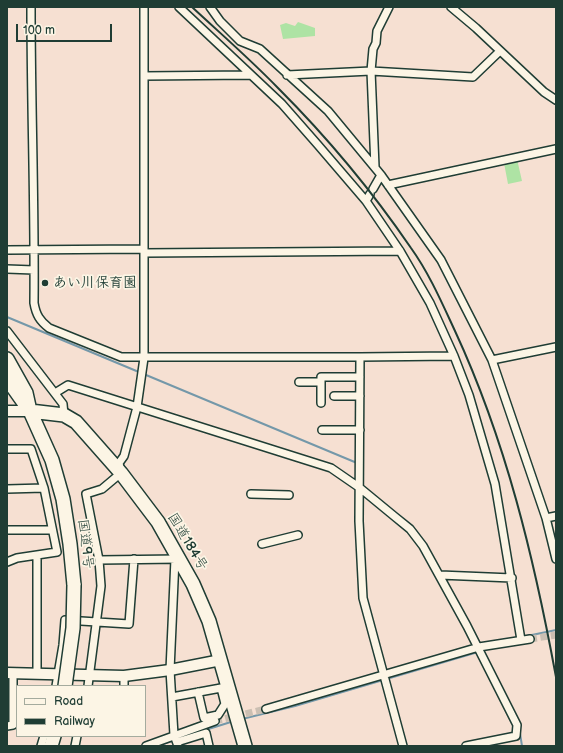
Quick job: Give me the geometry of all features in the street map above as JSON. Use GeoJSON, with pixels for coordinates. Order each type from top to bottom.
{"type":"FeatureCollection","features":[{"type":"Feature","properties":{"kind":"highway","name":"国道9号"},"geometry":{"type":"LineString","coordinates":[[7,359],[26,393],[30,411]]}},
{"type":"Feature","properties":{"kind":"highway","name":"国道9号"},"geometry":{"type":"LineString","coordinates":[[7,379],[30,411],[52,460],[62,499],[70,544],[74,584],[73,628],[65,685]]}},
{"type":"Feature","properties":{"kind":"highway","name":"国道184号"},"geometry":{"type":"LineString","coordinates":[[30,411],[64,415],[76,422],[86,431],[158,522],[209,621],[245,746]]}},
{"type":"Feature","properties":{"kind":"street"},"geometry":{"type":"LineString","coordinates":[[31,7],[32,184],[35,224],[35,309],[36,314],[42,323],[49,328],[108,353],[122,357],[454,356]]}},
{"type":"Feature","properties":{"kind":"street"},"geometry":{"type":"LineString","coordinates":[[89,681],[100,586],[99,560],[86,494],[102,489],[120,473],[120,463],[124,456],[137,407],[144,358],[144,7]]}},
{"type":"Feature","properties":{"kind":"street"},"geometry":{"type":"LineString","coordinates":[[179,7],[282,104],[366,201],[400,251],[430,303],[454,356],[469,395],[495,484],[522,640]]}},
{"type":"Feature","properties":{"kind":"street"},"geometry":{"type":"LineString","coordinates":[[210,7],[220,21],[240,41],[260,49],[328,111],[375,167],[441,260],[492,360],[546,518],[556,560]]}},
{"type":"Feature","properties":{"kind":"street"},"geometry":{"type":"LineString","coordinates":[[375,167],[371,71],[373,49],[376,43],[377,31],[389,7]]}},
{"type":"Feature","properties":{"kind":"street"},"geometry":{"type":"LineString","coordinates":[[451,7],[544,92],[556,100]]}},
{"type":"Feature","properties":{"kind":"street"},"geometry":{"type":"LineString","coordinates":[[287,75],[371,71],[474,77],[500,51]]}},
{"type":"Feature","properties":{"kind":"street"},"geometry":{"type":"LineString","coordinates":[[144,76],[250,75]]}},
{"type":"Feature","properties":{"kind":"street"},"geometry":{"type":"LineString","coordinates":[[388,185],[556,149]]}},
{"type":"Feature","properties":{"kind":"street"},"geometry":{"type":"LineString","coordinates":[[366,201],[381,175]]}},
{"type":"Feature","properties":{"kind":"street"},"geometry":{"type":"LineString","coordinates":[[7,250],[400,251]]}},
{"type":"Feature","properties":{"kind":"street"},"geometry":{"type":"LineString","coordinates":[[7,270],[34,270]]}},
{"type":"Feature","properties":{"kind":"street"},"geometry":{"type":"LineString","coordinates":[[7,331],[55,393],[62,404],[64,415]]}},
{"type":"Feature","properties":{"kind":"street"},"geometry":{"type":"LineString","coordinates":[[492,360],[556,347]]}},
{"type":"Feature","properties":{"kind":"street"},"geometry":{"type":"LineString","coordinates":[[360,357],[362,598],[403,746]]}},
{"type":"Feature","properties":{"kind":"street"},"geometry":{"type":"LineString","coordinates":[[321,402],[321,377],[360,377]]}},
{"type":"Feature","properties":{"kind":"street"},"geometry":{"type":"LineString","coordinates":[[299,382],[321,382]]}},
{"type":"Feature","properties":{"kind":"street"},"geometry":{"type":"LineString","coordinates":[[55,393],[68,385],[311,460],[331,468],[360,488],[410,529],[423,546],[440,575],[479,647],[516,725],[516,736],[466,746]]}},
{"type":"Feature","properties":{"kind":"street"},"geometry":{"type":"LineString","coordinates":[[334,396],[360,396]]}},
{"type":"Feature","properties":{"kind":"street"},"geometry":{"type":"LineString","coordinates":[[7,411],[30,411]]}},
{"type":"Feature","properties":{"kind":"street"},"geometry":{"type":"LineString","coordinates":[[322,430],[360,430]]}},
{"type":"Feature","properties":{"kind":"street"},"geometry":{"type":"LineString","coordinates":[[7,449],[31,449],[44,488],[57,552],[17,558],[7,562]]}},
{"type":"Feature","properties":{"kind":"street"},"geometry":{"type":"LineString","coordinates":[[7,488],[44,488]]}},
{"type":"Feature","properties":{"kind":"street"},"geometry":{"type":"LineString","coordinates":[[251,494],[289,495]]}},
{"type":"Feature","properties":{"kind":"street"},"geometry":{"type":"LineString","coordinates":[[546,518],[556,516]]}},
{"type":"Feature","properties":{"kind":"street"},"geometry":{"type":"LineString","coordinates":[[7,530],[52,530]]}},
{"type":"Feature","properties":{"kind":"street"},"geometry":{"type":"LineString","coordinates":[[262,544],[298,536]]}},
{"type":"Feature","properties":{"kind":"street"},"geometry":{"type":"LineString","coordinates":[[37,556],[37,674]]}},
{"type":"Feature","properties":{"kind":"street"},"geometry":{"type":"LineString","coordinates":[[56,685],[65,620],[129,624],[134,559]]}},
{"type":"Feature","properties":{"kind":"street"},"geometry":{"type":"LineString","coordinates":[[99,560],[178,559],[170,670],[176,741]]}},
{"type":"Feature","properties":{"kind":"street"},"geometry":{"type":"LineString","coordinates":[[440,575],[512,578]]}},
{"type":"Feature","properties":{"kind":"street"},"geometry":{"type":"LineString","coordinates":[[266,709],[479,647],[530,639]]}},
{"type":"Feature","properties":{"kind":"street"},"geometry":{"type":"LineString","coordinates":[[7,726],[13,725],[10,673],[58,674],[89,681],[124,681],[221,660]]}},
{"type":"Feature","properties":{"kind":"street"},"geometry":{"type":"LineString","coordinates":[[172,697],[198,692],[221,688],[225,704],[218,715],[204,718],[198,692]]}},
{"type":"Feature","properties":{"kind":"street"},"geometry":{"type":"LineString","coordinates":[[176,741],[215,721]]}},
{"type":"Feature","properties":{"kind":"street"},"geometry":{"type":"LineString","coordinates":[[146,746],[176,741],[206,733],[210,746]]}},
{"type":"Feature","properties":{"kind":"green space"},"geometry":{"type":"Polygon","coordinates":[[[298,22],[315,28],[315,36],[283,39],[280,25],[286,23],[295,26],[298,22]]]}},
{"type":"Feature","properties":{"kind":"green space"},"geometry":{"type":"Polygon","coordinates":[[[517,159],[522,181],[508,184],[504,163],[517,159]]]}},
{"type":"Feature","properties":{"kind":"waterway"},"geometry":{"type":"LineString","coordinates":[[7,317],[357,463]]}},
{"type":"Feature","properties":{"kind":"waterway"},"geometry":{"type":"LineString","coordinates":[[522,637],[556,630]]}},
{"type":"Feature","properties":{"kind":"waterway"},"geometry":{"type":"LineString","coordinates":[[242,719],[295,706],[478,652]]}},
{"type":"Feature","properties":{"kind":"waterway"},"geometry":{"type":"LineString","coordinates":[[183,737],[234,721]]}},
{"type":"Feature","properties":{"kind":"waterway"},"geometry":{"type":"LineString","coordinates":[[519,727],[522,746]]}},
{"type":"Feature","properties":{"kind":"waterway"},"geometry":{"type":"LineString","coordinates":[[157,746],[175,740]]}},
{"type":"Feature","properties":{"kind":"tunnel"},"geometry":{"type":"LineString","coordinates":[[530,639],[556,635]]}},
{"type":"Feature","properties":{"kind":"tunnel"},"geometry":{"type":"LineString","coordinates":[[215,721],[266,709]]}},
{"type":"Feature","properties":{"kind":"railway"},"geometry":{"type":"LineString","coordinates":[[192,7],[247,57],[331,145],[381,206],[418,258],[429,278],[455,331],[473,373],[504,457],[528,544],[556,677]]}},
{"type":"Feature","properties":{"kind":"place","name":"あい川保育園"},"geometry":{"type":"Point","coordinates":[45,283]}}]}
